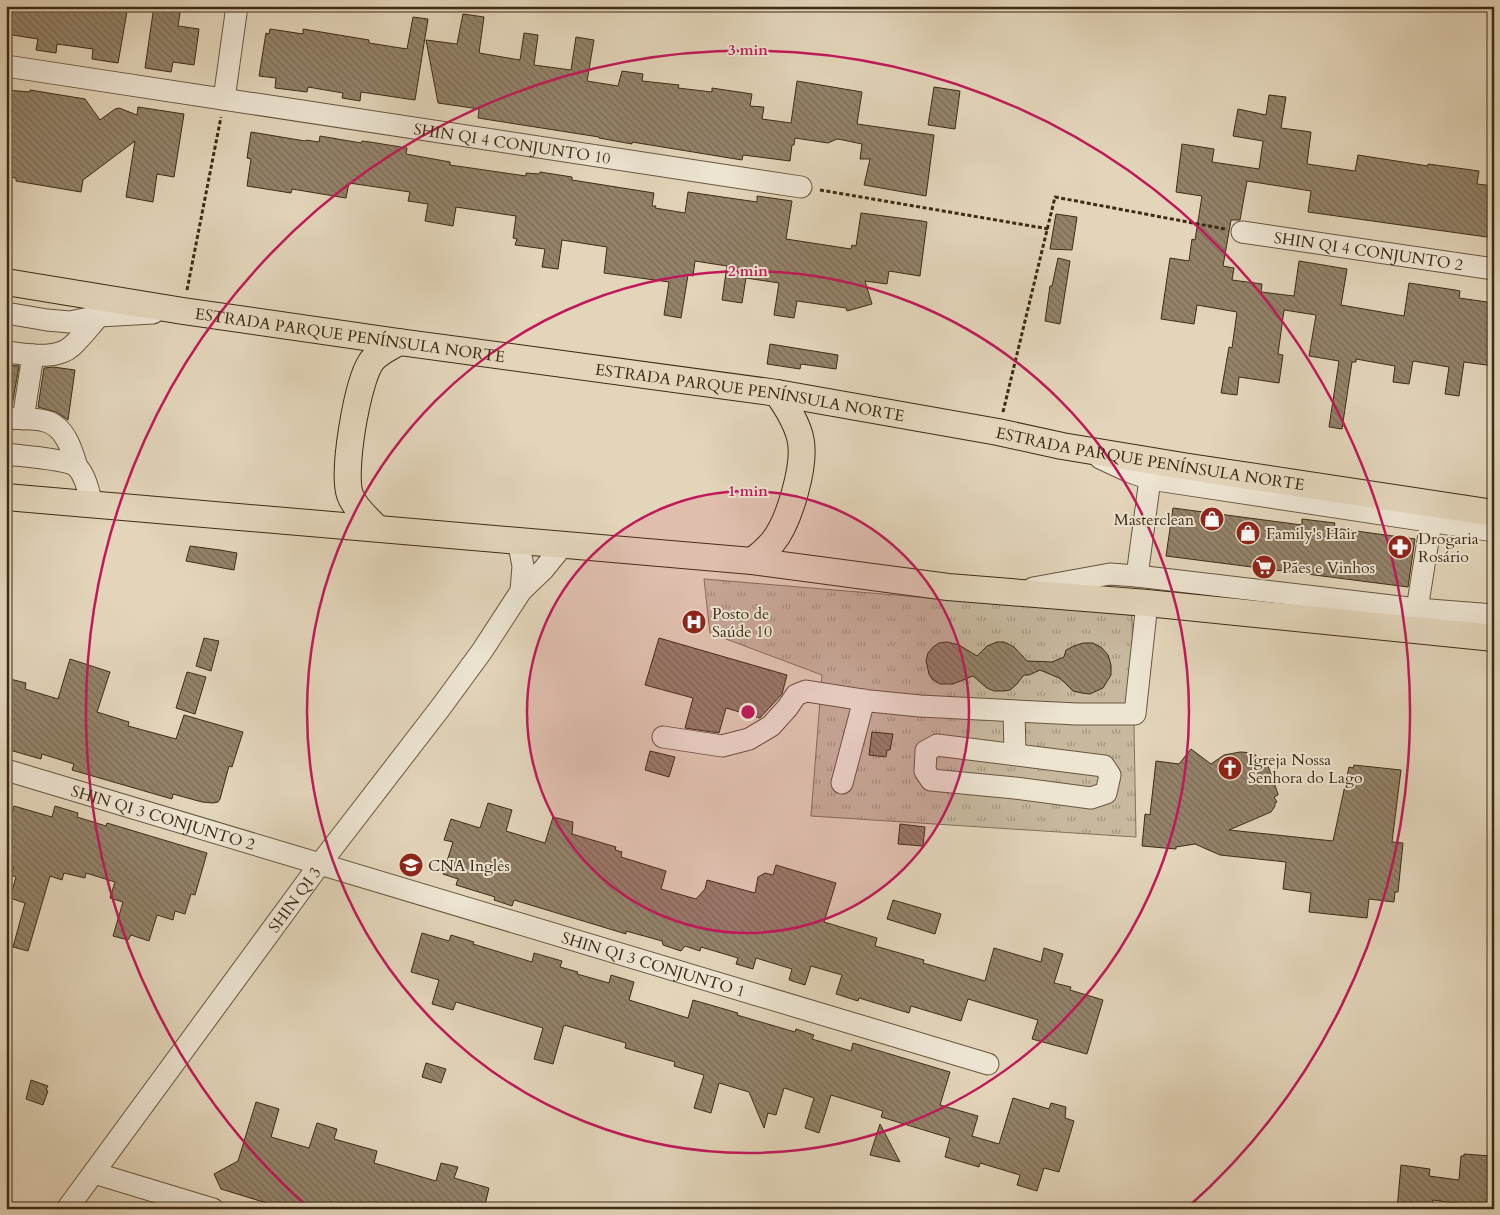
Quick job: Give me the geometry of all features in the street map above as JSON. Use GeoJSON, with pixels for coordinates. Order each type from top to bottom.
{"type":"FeatureCollection","features":[{"type":"Feature","properties":{"kind":"main road","name":"ESTRADA PARQUE PENÍNSULA NORTE"},"geometry":{"type":"LineString","coordinates":[[6,282],[183,311],[777,393],[998,432],[1062,446],[1494,513]]}},
{"type":"Feature","properties":{"kind":"main road"},"geometry":{"type":"LineString","coordinates":[[377,528],[358,508],[350,495],[348,473],[350,439],[356,400],[371,361],[399,342]]}},
{"type":"Feature","properties":{"kind":"main road"},"geometry":{"type":"LineString","coordinates":[[752,561],[773,543],[784,526],[794,500],[801,457],[801,439],[789,411],[777,393]]}},
{"type":"Feature","properties":{"kind":"main road"},"geometry":{"type":"LineString","coordinates":[[6,496],[752,561],[948,587],[1147,603],[1494,638]]}},
{"type":"Feature","properties":{"kind":"street"},"geometry":{"type":"LineString","coordinates":[[224,99],[237,6]]}},
{"type":"Feature","properties":{"kind":"street","name":"SHIN QI 4 CONJUNTO 10"},"geometry":{"type":"LineString","coordinates":[[6,66],[801,187]]}},
{"type":"Feature","properties":{"kind":"street","name":"SHIN QI 4 CONJUNTO 2"},"geometry":{"type":"LineString","coordinates":[[1242,232],[1494,269]]}},
{"type":"Feature","properties":{"kind":"street"},"geometry":{"type":"LineString","coordinates":[[6,313],[70,322],[99,316],[183,311]]}},
{"type":"Feature","properties":{"kind":"street"},"geometry":{"type":"LineString","coordinates":[[6,352],[33,355],[57,354],[71,347],[99,316]]}},
{"type":"Feature","properties":{"kind":"street"},"geometry":{"type":"LineString","coordinates":[[33,355],[15,418],[46,421],[58,428],[70,446],[77,467],[88,488],[92,504]]}},
{"type":"Feature","properties":{"kind":"street"},"geometry":{"type":"LineString","coordinates":[[1062,446],[1107,460],[1130,472],[1150,478],[1494,531]]}},
{"type":"Feature","properties":{"kind":"street"},"geometry":{"type":"LineString","coordinates":[[6,454],[68,462],[77,467]]}},
{"type":"Feature","properties":{"kind":"street"},"geometry":{"type":"LineString","coordinates":[[1137,576],[1150,478]]}},
{"type":"Feature","properties":{"kind":"street"},"geometry":{"type":"LineString","coordinates":[[1417,609],[1432,522]]}},
{"type":"Feature","properties":{"kind":"street"},"geometry":{"type":"LineString","coordinates":[[518,540],[522,566],[521,591]]}},
{"type":"Feature","properties":{"kind":"street","name":"SHIN QI 3"},"geometry":{"type":"LineString","coordinates":[[67,1209],[320,864],[442,707],[482,651],[521,591],[543,570],[564,544]]}},
{"type":"Feature","properties":{"kind":"street"},"geometry":{"type":"LineString","coordinates":[[1010,592],[1110,574],[1417,609],[1494,615]]}},
{"type":"Feature","properties":{"kind":"street"},"geometry":{"type":"LineString","coordinates":[[663,737],[722,746],[749,739],[771,726],[796,695],[806,691],[920,706],[1014,712],[1135,714],[1147,603]]}},
{"type":"Feature","properties":{"kind":"street"},"geometry":{"type":"LineString","coordinates":[[842,784],[864,700]]}},
{"type":"Feature","properties":{"kind":"street"},"geometry":{"type":"LineString","coordinates":[[1014,712],[1015,754]]}},
{"type":"Feature","properties":{"kind":"street"},"geometry":{"type":"LineString","coordinates":[[938,745],[1015,754],[1104,766],[1110,776],[1106,793],[1091,798],[931,780],[925,771],[926,751],[938,745]]}},
{"type":"Feature","properties":{"kind":"street","name":"SHIN QI 3 CONJUNTO 2"},"geometry":{"type":"LineString","coordinates":[[6,770],[320,864]]}},
{"type":"Feature","properties":{"kind":"street","name":"SHIN QI 3 CONJUNTO 1"},"geometry":{"type":"LineString","coordinates":[[320,864],[988,1064]]}},
{"type":"Feature","properties":{"kind":"street"},"geometry":{"type":"LineString","coordinates":[[94,1173],[213,1209]]}},
{"type":"Feature","properties":{"kind":"path"},"geometry":{"type":"LineString","coordinates":[[183,311],[224,99]]}},
{"type":"Feature","properties":{"kind":"path"},"geometry":{"type":"LineString","coordinates":[[801,187],[1048,229]]}},
{"type":"Feature","properties":{"kind":"path"},"geometry":{"type":"LineString","coordinates":[[998,432],[1055,197],[1242,232]]}},
{"type":"Feature","properties":{"kind":"green space"},"geometry":{"type":"Polygon","coordinates":[[[704,579],[1132,615],[1136,837],[811,816],[822,675],[710,633],[704,579]]]}},
{"type":"Feature","properties":{"kind":"building"},"geometry":{"type":"Polygon","coordinates":[[[6,6],[128,6],[118,63],[92,59],[93,49],[57,44],[56,53],[36,50],[38,39],[6,34],[6,6]]]}},
{"type":"Feature","properties":{"kind":"building"},"geometry":{"type":"Polygon","coordinates":[[[154,6],[181,6],[178,26],[199,29],[194,65],[173,62],[171,72],[145,68],[154,6]]]}},
{"type":"Feature","properties":{"kind":"building"},"geometry":{"type":"Polygon","coordinates":[[[463,14],[484,17],[479,53],[520,60],[524,33],[538,35],[534,65],[571,70],[576,37],[594,40],[587,81],[618,86],[622,71],[643,74],[642,81],[679,85],[678,88],[712,92],[712,88],[752,94],[750,106],[764,107],[762,119],[791,123],[797,81],[862,92],[857,124],[934,135],[926,196],[864,185],[870,159],[860,159],[862,144],[843,140],[837,139],[828,143],[795,138],[790,161],[743,155],[742,160],[478,118],[479,109],[438,103],[426,40],[457,44],[463,14]]]}},
{"type":"Feature","properties":{"kind":"building"},"geometry":{"type":"Polygon","coordinates":[[[413,17],[428,19],[415,100],[361,92],[360,101],[342,98],[343,93],[308,87],[307,92],[275,88],[276,78],[259,76],[266,33],[269,34],[270,29],[303,34],[303,29],[369,40],[369,43],[407,49],[413,17]]]}},
{"type":"Feature","properties":{"kind":"building"},"geometry":{"type":"Polygon","coordinates":[[[934,87],[960,91],[955,129],[928,125],[934,87]]]}},
{"type":"Feature","properties":{"kind":"building"},"geometry":{"type":"Polygon","coordinates":[[[6,90],[30,92],[30,90],[85,99],[100,120],[119,108],[137,115],[138,107],[184,114],[174,177],[157,174],[153,202],[126,197],[135,141],[83,180],[81,192],[16,181],[16,178],[6,177],[6,90]]]}},
{"type":"Feature","properties":{"kind":"building"},"geometry":{"type":"Polygon","coordinates":[[[1269,95],[1286,97],[1281,128],[1311,132],[1307,164],[1355,171],[1358,155],[1428,166],[1428,164],[1479,171],[1477,184],[1494,186],[1494,238],[1308,212],[1311,191],[1247,181],[1240,220],[1231,220],[1223,266],[1234,268],[1232,280],[1262,284],[1261,292],[1294,296],[1299,261],[1347,269],[1341,305],[1404,316],[1409,283],[1460,291],[1459,298],[1494,303],[1494,366],[1464,362],[1459,396],[1445,394],[1449,367],[1413,361],[1409,384],[1393,382],[1395,366],[1356,359],[1356,362],[1352,362],[1342,429],[1329,427],[1339,361],[1309,356],[1316,315],[1284,310],[1278,354],[1283,355],[1279,383],[1239,377],[1237,395],[1221,393],[1229,347],[1232,348],[1237,312],[1197,305],[1194,324],[1161,319],[1170,258],[1189,261],[1192,239],[1195,240],[1202,196],[1176,192],[1182,144],[1214,149],[1212,162],[1259,169],[1263,141],[1233,136],[1238,109],[1266,115],[1269,95]]]}},
{"type":"Feature","properties":{"kind":"building"},"geometry":{"type":"Polygon","coordinates":[[[251,132],[305,141],[319,142],[320,136],[361,143],[362,141],[370,142],[407,148],[406,154],[450,162],[450,165],[526,176],[526,173],[539,174],[540,172],[572,177],[572,180],[654,193],[652,206],[656,206],[655,208],[685,213],[688,192],[757,202],[757,196],[792,201],[786,239],[851,249],[852,245],[856,246],[861,213],[927,222],[920,276],[889,271],[887,284],[865,281],[872,304],[847,311],[846,308],[797,301],[794,318],[774,315],[779,283],[746,278],[742,303],[722,300],[727,266],[695,261],[693,276],[688,275],[681,318],[664,315],[669,282],[604,273],[607,247],[562,240],[558,269],[542,267],[545,249],[515,245],[517,239],[513,238],[516,216],[456,207],[453,226],[425,221],[428,204],[408,201],[410,192],[349,183],[346,198],[292,189],[291,193],[247,186],[251,159],[247,158],[251,132]]]}},
{"type":"Feature","properties":{"kind":"building"},"geometry":{"type":"Polygon","coordinates":[[[1056,214],[1077,217],[1072,250],[1050,249],[1056,214]]]}},
{"type":"Feature","properties":{"kind":"building"},"geometry":{"type":"Polygon","coordinates":[[[1058,258],[1070,261],[1060,324],[1045,321],[1050,286],[1052,286],[1058,258]]]}},
{"type":"Feature","properties":{"kind":"building"},"geometry":{"type":"Polygon","coordinates":[[[770,344],[838,355],[836,369],[801,364],[800,369],[767,364],[770,344]]]}},
{"type":"Feature","properties":{"kind":"building"},"geometry":{"type":"Polygon","coordinates":[[[6,365],[19,366],[12,406],[6,406],[6,365]]]}},
{"type":"Feature","properties":{"kind":"building"},"geometry":{"type":"Polygon","coordinates":[[[53,367],[75,370],[68,420],[56,412],[38,407],[44,368],[53,367]]]}},
{"type":"Feature","properties":{"kind":"building"},"geometry":{"type":"Polygon","coordinates":[[[1173,508],[1302,525],[1302,519],[1335,523],[1334,528],[1415,539],[1408,587],[1166,556],[1173,508]]]}},
{"type":"Feature","properties":{"kind":"building"},"geometry":{"type":"Polygon","coordinates":[[[190,546],[237,553],[234,570],[186,561],[190,546]]]}},
{"type":"Feature","properties":{"kind":"building"},"geometry":{"type":"Polygon","coordinates":[[[204,638],[219,641],[211,671],[196,666],[204,638]]]}},
{"type":"Feature","properties":{"kind":"building"},"geometry":{"type":"Polygon","coordinates":[[[659,638],[787,675],[782,694],[760,718],[726,708],[719,733],[685,728],[693,698],[645,685],[659,638]]]}},
{"type":"Feature","properties":{"kind":"building"},"geometry":{"type":"Polygon","coordinates":[[[947,642],[959,645],[977,656],[987,646],[997,642],[1004,642],[1014,647],[1027,661],[1052,662],[1064,657],[1066,650],[1074,646],[1083,643],[1093,643],[1102,648],[1108,655],[1111,675],[1103,688],[1090,694],[1073,691],[1059,678],[1040,670],[1024,675],[1010,690],[1004,691],[994,691],[987,688],[973,676],[953,684],[940,684],[932,679],[926,661],[928,653],[933,647],[939,643],[947,642]]]}},
{"type":"Feature","properties":{"kind":"building"},"geometry":{"type":"Polygon","coordinates":[[[70,659],[110,672],[97,712],[129,722],[128,726],[176,739],[184,715],[243,732],[232,767],[229,766],[218,802],[202,802],[173,794],[172,799],[72,770],[74,764],[42,754],[41,759],[6,749],[6,678],[26,683],[25,689],[58,699],[70,659]]]}},
{"type":"Feature","properties":{"kind":"building"},"geometry":{"type":"Polygon","coordinates":[[[187,672],[206,677],[195,714],[176,708],[187,672]]]}},
{"type":"Feature","properties":{"kind":"building"},"geometry":{"type":"Polygon","coordinates":[[[872,732],[893,734],[890,750],[887,750],[886,757],[869,755],[872,732]]]}},
{"type":"Feature","properties":{"kind":"building"},"geometry":{"type":"Polygon","coordinates":[[[1191,749],[1211,764],[1224,755],[1240,752],[1254,753],[1263,765],[1267,763],[1278,794],[1274,797],[1277,802],[1275,806],[1271,812],[1229,830],[1333,841],[1349,767],[1353,768],[1354,765],[1401,770],[1392,842],[1403,843],[1398,892],[1395,892],[1394,902],[1369,899],[1367,918],[1309,912],[1311,893],[1283,889],[1286,862],[1220,855],[1195,844],[1176,847],[1176,849],[1142,846],[1145,814],[1150,815],[1156,761],[1179,764],[1191,749]]]}},
{"type":"Feature","properties":{"kind":"building"},"geometry":{"type":"Polygon","coordinates":[[[650,751],[675,757],[669,777],[645,770],[650,751]]]}},
{"type":"Feature","properties":{"kind":"building"},"geometry":{"type":"Polygon","coordinates":[[[488,803],[512,810],[506,831],[545,843],[553,817],[573,822],[572,834],[616,847],[615,850],[622,852],[621,857],[666,871],[661,889],[696,899],[705,889],[707,880],[755,893],[758,877],[765,873],[773,875],[776,865],[836,883],[824,922],[877,938],[875,946],[924,960],[923,963],[985,981],[994,948],[1041,962],[1044,948],[1063,954],[1054,983],[1071,987],[1070,990],[1103,1000],[1087,1054],[1032,1039],[1038,1020],[968,999],[961,1021],[911,1006],[909,1013],[859,998],[858,1001],[836,994],[842,975],[811,966],[805,985],[789,980],[792,969],[756,958],[753,969],[736,964],[738,958],[701,947],[700,951],[685,946],[681,951],[663,945],[662,941],[626,931],[626,934],[514,900],[512,906],[494,900],[495,897],[456,885],[458,879],[443,874],[453,842],[444,840],[451,819],[480,828],[488,803]]]}},
{"type":"Feature","properties":{"kind":"building"},"geometry":{"type":"Polygon","coordinates":[[[14,806],[52,817],[55,806],[78,813],[77,817],[106,826],[107,823],[207,853],[195,895],[191,894],[185,914],[175,911],[173,920],[157,915],[149,941],[131,935],[128,940],[113,936],[123,902],[110,898],[115,882],[86,873],[85,878],[64,873],[62,880],[50,876],[28,951],[13,947],[25,903],[10,898],[16,877],[11,875],[14,867],[6,865],[6,818],[10,819],[14,806]]]}},
{"type":"Feature","properties":{"kind":"building"},"geometry":{"type":"Polygon","coordinates":[[[900,824],[925,827],[923,846],[898,844],[900,824]]]}},
{"type":"Feature","properties":{"kind":"building"},"geometry":{"type":"Polygon","coordinates":[[[893,900],[941,914],[935,934],[887,919],[893,900]]]}},
{"type":"Feature","properties":{"kind":"building"},"geometry":{"type":"Polygon","coordinates":[[[422,933],[449,941],[451,935],[474,942],[473,944],[532,962],[534,953],[562,961],[560,967],[578,972],[577,974],[609,983],[611,975],[634,982],[629,1000],[688,1018],[693,1000],[795,1032],[796,1029],[814,1035],[812,1039],[851,1051],[853,1043],[950,1072],[940,1105],[978,1116],[972,1136],[999,1144],[1013,1098],[1049,1109],[1051,1103],[1066,1107],[1065,1118],[1074,1121],[1059,1172],[1044,1168],[1037,1191],[1017,1185],[1020,1175],[980,1163],[979,1167],[945,1157],[950,1138],[881,1117],[883,1111],[831,1095],[819,1133],[805,1128],[814,1098],[784,1088],[776,1115],[768,1113],[764,1128],[749,1092],[719,1083],[711,1113],[694,1108],[704,1075],[674,1066],[675,1062],[625,1048],[626,1043],[564,1025],[553,1064],[534,1059],[543,1028],[456,1002],[453,1010],[432,1004],[439,980],[411,972],[422,933]]]}},
{"type":"Feature","properties":{"kind":"building"},"geometry":{"type":"Polygon","coordinates":[[[426,1063],[446,1069],[441,1083],[422,1077],[426,1063]]]}},
{"type":"Feature","properties":{"kind":"building"},"geometry":{"type":"Polygon","coordinates":[[[31,1080],[48,1086],[43,1105],[26,1099],[31,1080]]]}},
{"type":"Feature","properties":{"kind":"building"},"geometry":{"type":"Polygon","coordinates":[[[256,1102],[279,1109],[271,1137],[309,1148],[317,1123],[337,1129],[334,1139],[377,1151],[374,1163],[436,1181],[441,1163],[458,1167],[454,1178],[489,1188],[484,1209],[286,1209],[221,1189],[214,1174],[238,1161],[256,1102]]]}},
{"type":"Feature","properties":{"kind":"building"},"geometry":{"type":"Polygon","coordinates":[[[880,1124],[900,1162],[870,1155],[880,1124]]]}},
{"type":"Feature","properties":{"kind":"building"},"geometry":{"type":"Polygon","coordinates":[[[1464,1154],[1490,1156],[1492,1161],[1494,1161],[1494,1206],[1485,1205],[1484,1207],[1433,1200],[1432,1209],[1397,1209],[1401,1165],[1430,1169],[1429,1176],[1459,1180],[1461,1156],[1464,1156],[1464,1154]]]}},
{"type":"Feature","properties":{"kind":"place","name":"Masterclean"},"geometry":{"type":"Point","coordinates":[1212,519]}},
{"type":"Feature","properties":{"kind":"place","name":"Family's Hair"},"geometry":{"type":"Point","coordinates":[1248,533]}},
{"type":"Feature","properties":{"kind":"place","name":"Drogaria Rosário"},"geometry":{"type":"Point","coordinates":[1400,547]}},
{"type":"Feature","properties":{"kind":"place","name":"Pães e Vinhos"},"geometry":{"type":"Point","coordinates":[1264,567]}},
{"type":"Feature","properties":{"kind":"place","name":"Posto de Saúde 10"},"geometry":{"type":"Point","coordinates":[694,622]}},
{"type":"Feature","properties":{"kind":"place","name":"Igreja Nossa Senhora do Lago"},"geometry":{"type":"Point","coordinates":[1230,768]}},
{"type":"Feature","properties":{"kind":"place","name":"CNA Inglês"},"geometry":{"type":"Point","coordinates":[411,865]}}]}
